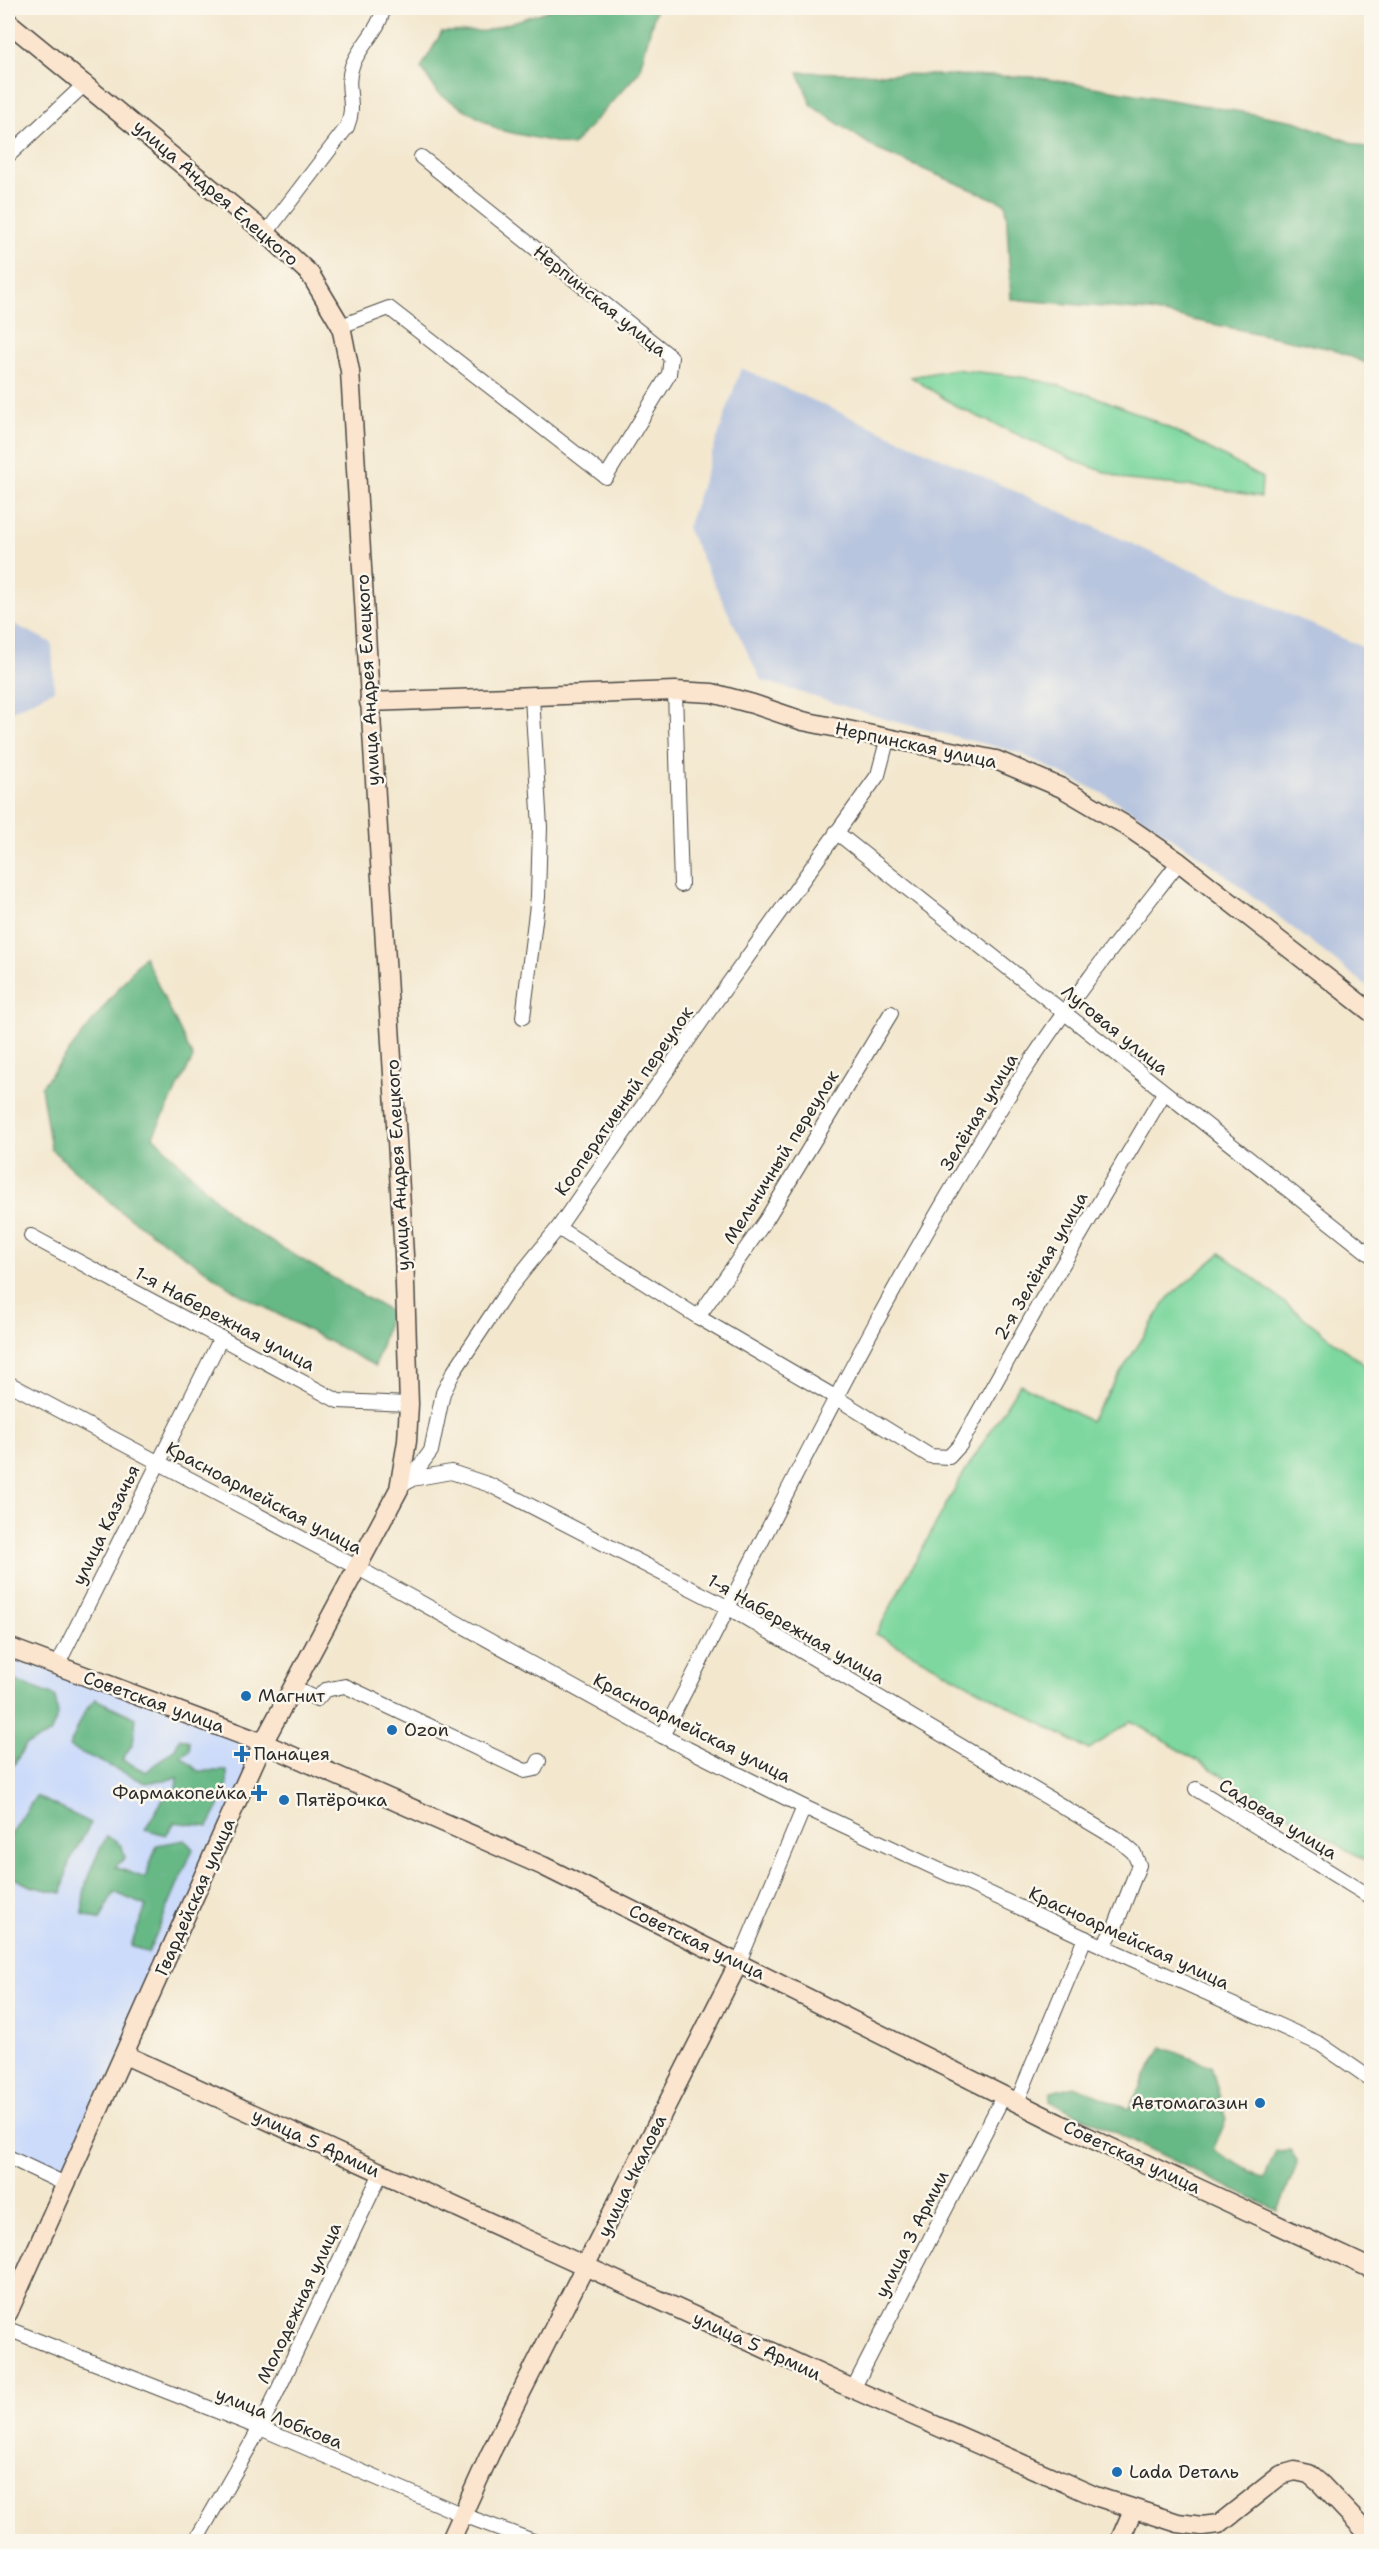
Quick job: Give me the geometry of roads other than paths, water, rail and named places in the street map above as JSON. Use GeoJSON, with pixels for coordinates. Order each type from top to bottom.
{"type":"FeatureCollection","features":[{"type":"Feature","properties":{"kind":"main road","name":"улица Андрея Елецкого"},"geometry":{"type":"LineString","coordinates":[[8,22],[86,83],[266,233],[310,274],[341,326],[350,371],[404,1255],[409,1404],[405,1484]]}},
{"type":"Feature","properties":{"kind":"main road","name":"Нерпинская улица"},"geometry":{"type":"LineString","coordinates":[[369,702],[675,691],[712,693],[803,721],[945,748],[1007,764],[1062,788],[1125,825],[1179,862],[1371,1013]]}},
{"type":"Feature","properties":{"kind":"main road","name":"Гвардейская улица"},"geometry":{"type":"LineString","coordinates":[[8,2313],[63,2183],[125,2055],[263,1743],[405,1484]]}},
{"type":"Feature","properties":{"kind":"main road","name":"Советская улица"},"geometry":{"type":"LineString","coordinates":[[8,1647],[263,1743],[543,1866],[1010,2098],[1371,2269]]}},
{"type":"Feature","properties":{"kind":"main road","name":"улица Чкалова"},"geometry":{"type":"LineString","coordinates":[[450,2541],[490,2454],[739,1962]]}},
{"type":"Feature","properties":{"kind":"main road","name":"улица 5 Армии"},"geometry":{"type":"LineString","coordinates":[[125,2055],[586,2268],[1032,2470],[1133,2510],[1178,2523],[1202,2526],[1219,2524],[1281,2475],[1295,2471],[1309,2474],[1321,2484],[1371,2538]]}},
{"type":"Feature","properties":{"kind":"main road"},"geometry":{"type":"LineString","coordinates":[[1119,2541],[1133,2510]]}},
{"type":"Feature","properties":{"kind":"street"},"geometry":{"type":"LineString","coordinates":[[266,233],[347,127],[353,113],[348,87],[352,66],[383,8]]}},
{"type":"Feature","properties":{"kind":"street"},"geometry":{"type":"LineString","coordinates":[[8,156],[86,83]]}},
{"type":"Feature","properties":{"kind":"street","name":"Нерпинская улица"},"geometry":{"type":"LineString","coordinates":[[341,326],[389,308],[606,477],[669,374],[671,357],[421,157]]}},
{"type":"Feature","properties":{"kind":"street"},"geometry":{"type":"LineString","coordinates":[[675,691],[681,885]]}},
{"type":"Feature","properties":{"kind":"street"},"geometry":{"type":"LineString","coordinates":[[523,1017],[539,874],[540,826],[532,697]]}},
{"type":"Feature","properties":{"kind":"street","name":"Кооперативный переулок"},"geometry":{"type":"LineString","coordinates":[[405,1484],[431,1451],[443,1394],[453,1373],[508,1290],[558,1228],[878,775],[888,737]]}},
{"type":"Feature","properties":{"kind":"street","name":"Луговая улица"},"geometry":{"type":"LineString","coordinates":[[836,832],[1371,1256]]}},
{"type":"Feature","properties":{"kind":"street","name":"Зелёная улица"},"geometry":{"type":"LineString","coordinates":[[662,1736],[835,1397],[986,1131],[1064,1012],[1179,862]]}},
{"type":"Feature","properties":{"kind":"street","name":"Мельничный переулок"},"geometry":{"type":"LineString","coordinates":[[698,1317],[766,1220],[891,1013]]}},
{"type":"Feature","properties":{"kind":"street","name":"2-я Зелёная улица"},"geometry":{"type":"LineString","coordinates":[[835,1397],[930,1456],[949,1457],[960,1445],[1042,1299],[1164,1093]]}},
{"type":"Feature","properties":{"kind":"street"},"geometry":{"type":"LineString","coordinates":[[558,1228],[698,1317],[835,1397]]}},
{"type":"Feature","properties":{"kind":"street","name":"1-я Набережная улица"},"geometry":{"type":"LineString","coordinates":[[32,1236],[338,1401],[409,1404]]}},
{"type":"Feature","properties":{"kind":"street","name":"улица Казачья"},"geometry":{"type":"LineString","coordinates":[[57,1666],[221,1338]]}},
{"type":"Feature","properties":{"kind":"street","name":"Красноармейская улица"},"geometry":{"type":"LineString","coordinates":[[8,1383],[358,1568],[662,1736],[804,1807],[1103,1947],[1320,2044],[1371,2080]]}},
{"type":"Feature","properties":{"kind":"street","name":"1-я Набережная улица"},"geometry":{"type":"LineString","coordinates":[[405,1484],[451,1472],[490,1485],[729,1608],[1119,1840],[1134,1853],[1139,1865],[1115,1927],[1103,1947]]}},
{"type":"Feature","properties":{"kind":"street"},"geometry":{"type":"LineString","coordinates":[[293,1688],[317,1700],[325,1690],[345,1686],[525,1771],[535,1769],[539,1761]]}},
{"type":"Feature","properties":{"kind":"street","name":"Садовая улица"},"geometry":{"type":"LineString","coordinates":[[1196,1789],[1371,1898]]}},
{"type":"Feature","properties":{"kind":"street","name":"улица Чкалова"},"geometry":{"type":"LineString","coordinates":[[739,1962],[804,1807]]}},
{"type":"Feature","properties":{"kind":"street","name":"улица 3 Армии"},"geometry":{"type":"LineString","coordinates":[[853,2389],[1010,2098],[1085,1938]]}},
{"type":"Feature","properties":{"kind":"street"},"geometry":{"type":"LineString","coordinates":[[8,2157],[63,2183]]}},
{"type":"Feature","properties":{"kind":"street","name":"Молодежная улица"},"geometry":{"type":"LineString","coordinates":[[195,2541],[260,2428],[381,2173]]}},
{"type":"Feature","properties":{"kind":"street","name":"улица Лобкова"},"geometry":{"type":"LineString","coordinates":[[8,2329],[260,2428],[463,2515],[536,2541]]}},
{"type":"Feature","properties":{"kind":"place","name":"Магнит"},"geometry":{"type":"Point","coordinates":[246,1696]}},
{"type":"Feature","properties":{"kind":"place","name":"Ozon"},"geometry":{"type":"Point","coordinates":[392,1730]}},
{"type":"Feature","properties":{"kind":"place","name":"Панацея"},"geometry":{"type":"Point","coordinates":[242,1754]}},
{"type":"Feature","properties":{"kind":"place","name":"Фармакопейка"},"geometry":{"type":"Point","coordinates":[259,1793]}},
{"type":"Feature","properties":{"kind":"place","name":"Пятёрочка"},"geometry":{"type":"Point","coordinates":[284,1800]}},
{"type":"Feature","properties":{"kind":"place","name":"Автомагазин"},"geometry":{"type":"Point","coordinates":[1260,2103]}},
{"type":"Feature","properties":{"kind":"place","name":"Lada Dеталь"},"geometry":{"type":"Point","coordinates":[1117,2472]}}]}
